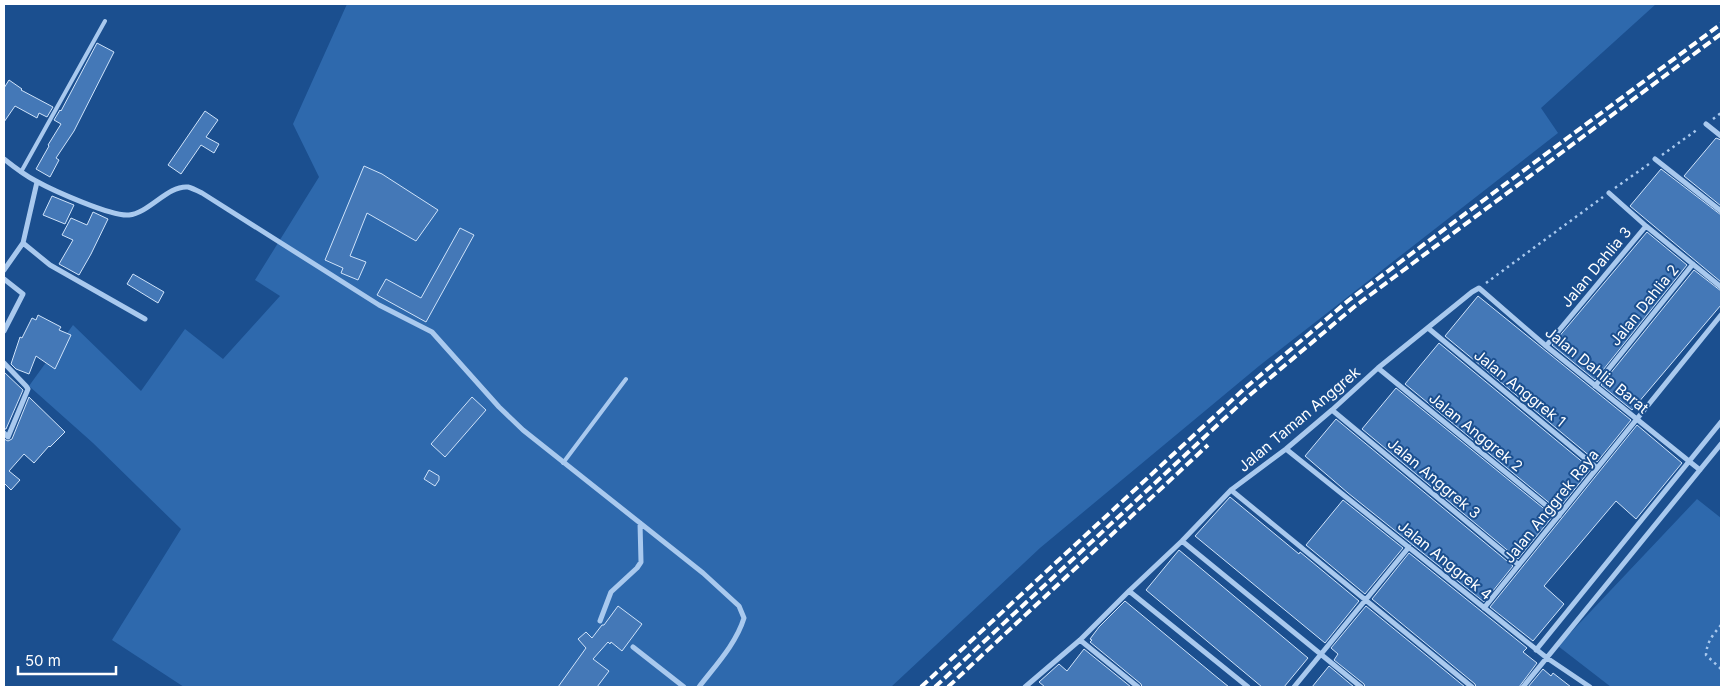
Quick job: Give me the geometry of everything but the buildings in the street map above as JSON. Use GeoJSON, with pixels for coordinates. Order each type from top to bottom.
{"type":"FeatureCollection","features":[{"type":"Feature","properties":{"kind":"street"},"geometry":{"type":"LineString","coordinates":[[1706,124],[1721,136]]}},
{"type":"Feature","properties":{"kind":"street"},"geometry":{"type":"LineString","coordinates":[[1655,159],[1721,211]]}},
{"type":"Feature","properties":{"kind":"street"},"geometry":{"type":"LineString","coordinates":[[5,163],[36,182],[100,209],[124,216],[143,210],[179,188],[188,187],[202,193],[379,305],[432,332],[505,413],[523,430],[703,573],[732,599],[741,610],[744,618],[738,632],[727,651],[698,687]]}},
{"type":"Feature","properties":{"kind":"street"},"geometry":{"type":"LineString","coordinates":[[4,270],[23,244],[36,182]]}},
{"type":"Feature","properties":{"kind":"street"},"geometry":{"type":"LineString","coordinates":[[1609,193],[1721,287]]}},
{"type":"Feature","properties":{"kind":"street","name":"Jalan Dahlia 3"},"geometry":{"type":"LineString","coordinates":[[1546,346],[1646,226]]}},
{"type":"Feature","properties":{"kind":"street"},"geometry":{"type":"LineString","coordinates":[[23,244],[50,265],[145,319]]}},
{"type":"Feature","properties":{"kind":"street","name":"Jalan Dahlia 2"},"geometry":{"type":"LineString","coordinates":[[1595,386],[1694,264]]}},
{"type":"Feature","properties":{"kind":"street"},"geometry":{"type":"LineString","coordinates":[[4,279],[23,294],[4,331]]}},
{"type":"Feature","properties":{"kind":"street","name":"Jalan Taman Anggrek"},"geometry":{"type":"LineString","coordinates":[[1028,686],[1080,640],[1182,541],[1231,490],[1286,449],[1378,368],[1479,288]]}},
{"type":"Feature","properties":{"kind":"street","name":"Jalan Dahlia Barat"},"geometry":{"type":"LineString","coordinates":[[1479,288],[1546,346],[1700,470]]}},
{"type":"Feature","properties":{"kind":"street","name":"Jalan Anggrek Raya"},"geometry":{"type":"LineString","coordinates":[[1484,608],[1721,315]]}},
{"type":"Feature","properties":{"kind":"street","name":"Jalan Anggrek 1"},"geometry":{"type":"LineString","coordinates":[[1428,328],[1597,468]]}},
{"type":"Feature","properties":{"kind":"street"},"geometry":{"type":"LineString","coordinates":[[4,363],[28,389],[8,437],[4,433]]}},
{"type":"Feature","properties":{"kind":"street","name":"Jalan Anggrek 2"},"geometry":{"type":"LineString","coordinates":[[1378,368],[1559,516]]}},
{"type":"Feature","properties":{"kind":"street","name":"Jalan Anggrek 3"},"geometry":{"type":"LineString","coordinates":[[1332,410],[1519,565]]}},
{"type":"Feature","properties":{"kind":"street"},"geometry":{"type":"LineString","coordinates":[[1536,650],[1721,422]]}},
{"type":"Feature","properties":{"kind":"street"},"geometry":{"type":"LineString","coordinates":[[1523,687],[1721,444]]}},
{"type":"Feature","properties":{"kind":"street","name":"Jalan Anggrek 4"},"geometry":{"type":"LineString","coordinates":[[1286,449],[1536,650],[1590,687]]}},
{"type":"Feature","properties":{"kind":"street"},"geometry":{"type":"LineString","coordinates":[[1231,490],[1472,687]]}},
{"type":"Feature","properties":{"kind":"street"},"geometry":{"type":"LineString","coordinates":[[600,621],[611,592],[641,562],[640,523]]}},
{"type":"Feature","properties":{"kind":"street"},"geometry":{"type":"LineString","coordinates":[[1182,541],[1360,687]]}},
{"type":"Feature","properties":{"kind":"street"},"geometry":{"type":"LineString","coordinates":[[1294,687],[1409,547]]}},
{"type":"Feature","properties":{"kind":"street"},"geometry":{"type":"LineString","coordinates":[[1129,591],[1248,687]]}},
{"type":"Feature","properties":{"kind":"street"},"geometry":{"type":"LineString","coordinates":[[1080,640],[1138,687]]}},
{"type":"Feature","properties":{"kind":"street"},"geometry":{"type":"LineString","coordinates":[[633,647],[684,687]]}},
{"type":"Feature","properties":{"kind":"lane"},"geometry":{"type":"LineString","coordinates":[[21,172],[105,21]]}},
{"type":"Feature","properties":{"kind":"lane"},"geometry":{"type":"LineString","coordinates":[[563,463],[626,379]]}},
{"type":"Feature","properties":{"kind":"path"},"geometry":{"type":"LineString","coordinates":[[1479,288],[1721,113]]}},
{"type":"Feature","properties":{"kind":"path"},"geometry":{"type":"LineString","coordinates":[[1721,625],[1706,646],[1706,655],[1721,669]]}},
{"type":"Feature","properties":{"kind":"shaded area"},"geometry":{"type":"Polygon","coordinates":[[[347,4],[1656,4],[1541,108],[1558,133],[1259,366],[1040,548],[891,687],[184,687],[112,640],[181,529],[93,443],[29,386],[73,325],[141,391],[185,329],[223,359],[280,296],[255,280],[319,177],[293,124],[347,4]]]}},
{"type":"Feature","properties":{"kind":"shaded area"},"geometry":{"type":"Polygon","coordinates":[[[1697,499],[1721,518],[1721,687],[1611,687],[1558,646],[1697,499]]]}},
{"type":"Feature","properties":{"kind":"railway"},"geometry":{"type":"LineString","coordinates":[[921,687],[1244,389],[1349,300],[1721,24]]}},
{"type":"Feature","properties":{"kind":"railway"},"geometry":{"type":"LineString","coordinates":[[935,687],[1251,394],[1354,307],[1721,34]]}},
{"type":"Feature","properties":{"kind":"railway"},"geometry":{"type":"LineString","coordinates":[[948,687],[1208,445]]}}]}
